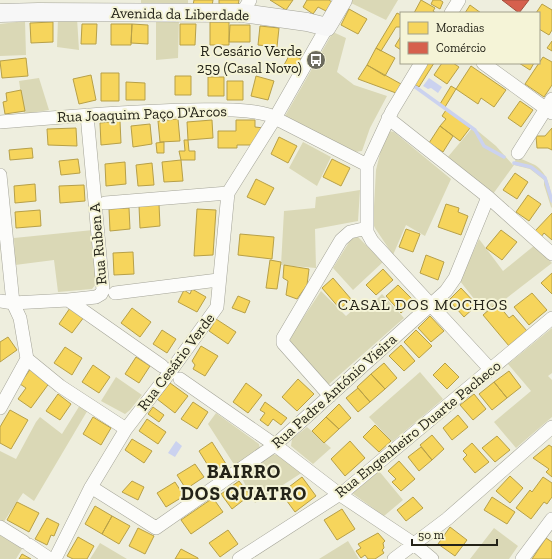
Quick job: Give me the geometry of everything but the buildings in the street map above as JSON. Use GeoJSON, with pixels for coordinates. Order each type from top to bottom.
{"type":"FeatureCollection","features":[{"type":"Feature","properties":{"kind":"street"},"geometry":{"type":"LineString","coordinates":[[327,27],[343,0]]}},
{"type":"Feature","properties":{"kind":"street"},"geometry":{"type":"LineString","coordinates":[[453,12],[459,0]]}},
{"type":"Feature","properties":{"kind":"street","name":"Avenida da Liberdade"},"geometry":{"type":"LineString","coordinates":[[0,14],[246,6],[327,27]]}},
{"type":"Feature","properties":{"kind":"street","name":"Rua Cesário Verde"},"geometry":{"type":"LineString","coordinates":[[55,559],[91,487],[126,429],[170,372],[216,307],[228,193],[275,118],[327,27]]}},
{"type":"Feature","properties":{"kind":"street"},"geometry":{"type":"LineString","coordinates":[[420,64],[388,118],[367,165],[367,232],[372,241],[490,369]]}},
{"type":"Feature","properties":{"kind":"street"},"geometry":{"type":"LineString","coordinates":[[485,64],[550,107],[518,153]]}},
{"type":"Feature","properties":{"kind":"street","name":"Rua Joaquim Paço D'Arcos"},"geometry":{"type":"LineString","coordinates":[[0,122],[164,111],[223,110],[261,113],[275,118],[367,165]]}},
{"type":"Feature","properties":{"kind":"street","name":"Rua Ruben A"},"geometry":{"type":"LineString","coordinates":[[0,300],[14,303],[68,300],[96,297],[101,294],[103,290],[87,115]]}},
{"type":"Feature","properties":{"kind":"street"},"geometry":{"type":"LineString","coordinates":[[388,118],[488,197],[552,254]]}},
{"type":"Feature","properties":{"kind":"street"},"geometry":{"type":"LineString","coordinates":[[0,175],[14,303],[20,318],[27,359],[0,408]]}},
{"type":"Feature","properties":{"kind":"street"},"geometry":{"type":"LineString","coordinates":[[106,203],[228,193]]}},
{"type":"Feature","properties":{"kind":"street","name":"Rua Padre António Vieira"},"geometry":{"type":"LineString","coordinates":[[91,487],[156,528],[275,445],[446,291],[455,278],[488,197]]}},
{"type":"Feature","properties":{"kind":"street"},"geometry":{"type":"LineString","coordinates":[[330,396],[283,343],[283,338],[341,240],[350,232],[367,228]]}},
{"type":"Feature","properties":{"kind":"street"},"geometry":{"type":"LineString","coordinates":[[115,293],[218,280]]}},
{"type":"Feature","properties":{"kind":"street"},"geometry":{"type":"LineString","coordinates":[[68,300],[275,445],[339,494],[414,544],[432,559]]}},
{"type":"Feature","properties":{"kind":"street","name":"Rua Engenheiro Duarte Pacheco"},"geometry":{"type":"LineString","coordinates":[[239,559],[346,490],[552,318]]}},
{"type":"Feature","properties":{"kind":"street"},"geometry":{"type":"LineString","coordinates":[[27,359],[60,386],[126,429]]}},
{"type":"Feature","properties":{"kind":"street"},"geometry":{"type":"LineString","coordinates":[[394,559],[447,519],[552,427]]}},
{"type":"Feature","properties":{"kind":"street"},"geometry":{"type":"LineString","coordinates":[[522,559],[552,519]]}},
{"type":"Feature","properties":{"kind":"street"},"geometry":{"type":"LineString","coordinates":[[0,527],[50,559]]}},
{"type":"Feature","properties":{"kind":"shaded area"},"geometry":{"type":"Polygon","coordinates":[[[141,0],[188,0],[188,5],[141,5],[141,0]]]}},
{"type":"Feature","properties":{"kind":"shaded area"},"geometry":{"type":"Polygon","coordinates":[[[351,0],[398,0],[386,20],[349,2],[351,0]]]}},
{"type":"Feature","properties":{"kind":"shaded area"},"geometry":{"type":"Polygon","coordinates":[[[77,18],[79,50],[57,47],[58,19],[77,18]]]}},
{"type":"Feature","properties":{"kind":"shaded area"},"geometry":{"type":"Polygon","coordinates":[[[156,19],[179,19],[178,58],[156,60],[156,19]]]}},
{"type":"Feature","properties":{"kind":"shaded area"},"geometry":{"type":"Polygon","coordinates":[[[25,21],[26,55],[0,56],[0,24],[25,21]]]}},
{"type":"Feature","properties":{"kind":"shaded area"},"geometry":{"type":"Polygon","coordinates":[[[333,32],[346,38],[337,72],[354,85],[387,96],[370,128],[362,151],[355,152],[285,116],[333,32]]]}},
{"type":"Feature","properties":{"kind":"shaded area"},"geometry":{"type":"Polygon","coordinates":[[[39,78],[49,110],[24,114],[19,81],[39,78]]]}},
{"type":"Feature","properties":{"kind":"shaded area"},"geometry":{"type":"Polygon","coordinates":[[[473,127],[496,146],[513,165],[517,157],[535,165],[544,173],[549,184],[552,208],[544,185],[544,180],[530,169],[514,165],[493,194],[447,158],[473,127]]]}},
{"type":"Feature","properties":{"kind":"shaded area"},"geometry":{"type":"Polygon","coordinates":[[[389,131],[394,132],[451,179],[425,236],[406,225],[393,255],[373,224],[376,170],[385,133],[389,131]]]}},
{"type":"Feature","properties":{"kind":"shaded area"},"geometry":{"type":"Polygon","coordinates":[[[303,142],[331,157],[317,186],[289,168],[303,142]]]}},
{"type":"Feature","properties":{"kind":"shaded area"},"geometry":{"type":"Polygon","coordinates":[[[360,190],[358,221],[315,229],[316,268],[281,265],[284,211],[315,208],[316,197],[360,190]]]}},
{"type":"Feature","properties":{"kind":"shaded area"},"geometry":{"type":"Polygon","coordinates":[[[93,230],[96,284],[92,289],[58,292],[54,260],[15,265],[14,238],[93,230]]]}},
{"type":"Feature","properties":{"kind":"shaded area"},"geometry":{"type":"Polygon","coordinates":[[[358,237],[383,262],[353,290],[333,268],[351,239],[358,237]]]}},
{"type":"Feature","properties":{"kind":"shaded area"},"geometry":{"type":"Polygon","coordinates":[[[479,239],[503,271],[535,245],[552,263],[486,314],[460,281],[479,239]]]}},
{"type":"Feature","properties":{"kind":"shaded area"},"geometry":{"type":"Polygon","coordinates":[[[321,291],[346,316],[363,301],[367,309],[382,294],[404,318],[328,385],[289,339],[321,291]]]}},
{"type":"Feature","properties":{"kind":"shaded area"},"geometry":{"type":"Polygon","coordinates":[[[552,328],[552,373],[548,376],[552,380],[552,417],[516,448],[494,422],[531,391],[508,364],[552,328]]]}},
{"type":"Feature","properties":{"kind":"shaded area"},"geometry":{"type":"Polygon","coordinates":[[[420,372],[443,399],[392,442],[369,417],[420,372]]]}},
{"type":"Feature","properties":{"kind":"shaded area"},"geometry":{"type":"Polygon","coordinates":[[[116,377],[142,395],[125,414],[101,401],[116,377]]]}},
{"type":"Feature","properties":{"kind":"shaded area"},"geometry":{"type":"Polygon","coordinates":[[[80,405],[89,408],[34,501],[23,493],[3,523],[0,521],[0,451],[16,459],[40,417],[62,434],[80,405]]]}},
{"type":"Feature","properties":{"kind":"shaded area"},"geometry":{"type":"Polygon","coordinates":[[[216,413],[259,444],[260,449],[235,466],[208,424],[216,413]]]}},
{"type":"Feature","properties":{"kind":"shaded area"},"geometry":{"type":"Polygon","coordinates":[[[307,427],[331,448],[313,464],[291,446],[292,439],[307,427]]]}},
{"type":"Feature","properties":{"kind":"shaded area"},"geometry":{"type":"Polygon","coordinates":[[[271,454],[277,455],[303,472],[255,503],[239,473],[271,454]]]}},
{"type":"Feature","properties":{"kind":"shaded area"},"geometry":{"type":"Polygon","coordinates":[[[379,471],[403,500],[384,516],[352,493],[379,471]]]}},
{"type":"Feature","properties":{"kind":"shaded area"},"geometry":{"type":"Polygon","coordinates":[[[494,528],[518,546],[509,559],[470,559],[494,528]]]}},
{"type":"Feature","properties":{"kind":"shaded area"},"geometry":{"type":"Polygon","coordinates":[[[0,535],[22,549],[16,559],[0,559],[0,535]]]}},
{"type":"Feature","properties":{"kind":"shaded area"},"geometry":{"type":"Polygon","coordinates":[[[348,541],[359,559],[319,559],[348,541]]]}},
{"type":"Feature","properties":{"kind":"shaded area"},"geometry":{"type":"Polygon","coordinates":[[[100,543],[127,559],[90,559],[100,543]]]}},
{"type":"Feature","properties":{"kind":"water"},"geometry":{"type":"Polygon","coordinates":[[[429,78],[442,87],[438,93],[431,88],[428,89],[423,86],[429,78]]]}},
{"type":"Feature","properties":{"kind":"water"},"geometry":{"type":"Polygon","coordinates":[[[176,441],[182,446],[175,457],[168,453],[176,441]]]}},
{"type":"Feature","properties":{"kind":"waterway"},"geometry":{"type":"LineString","coordinates":[[414,86],[475,130],[484,146],[504,157]]}},
{"type":"Feature","properties":{"kind":"waterway"},"geometry":{"type":"LineString","coordinates":[[514,163],[531,167],[545,178],[552,201]]}},
{"type":"Feature","properties":{"kind":"place","name":"R Cesário Verde 259 (Casal Novo)"},"geometry":{"type":"Point","coordinates":[316,60]}},
{"type":"Feature","properties":{"kind":"district","name":"CASAL DOS MOCHOS"},"geometry":{"type":"Point","coordinates":[423,304]}},
{"type":"Feature","properties":{"kind":"district","name":"BAIRRO DOS QUATRO"},"geometry":{"type":"Point","coordinates":[244,482]}}]}
